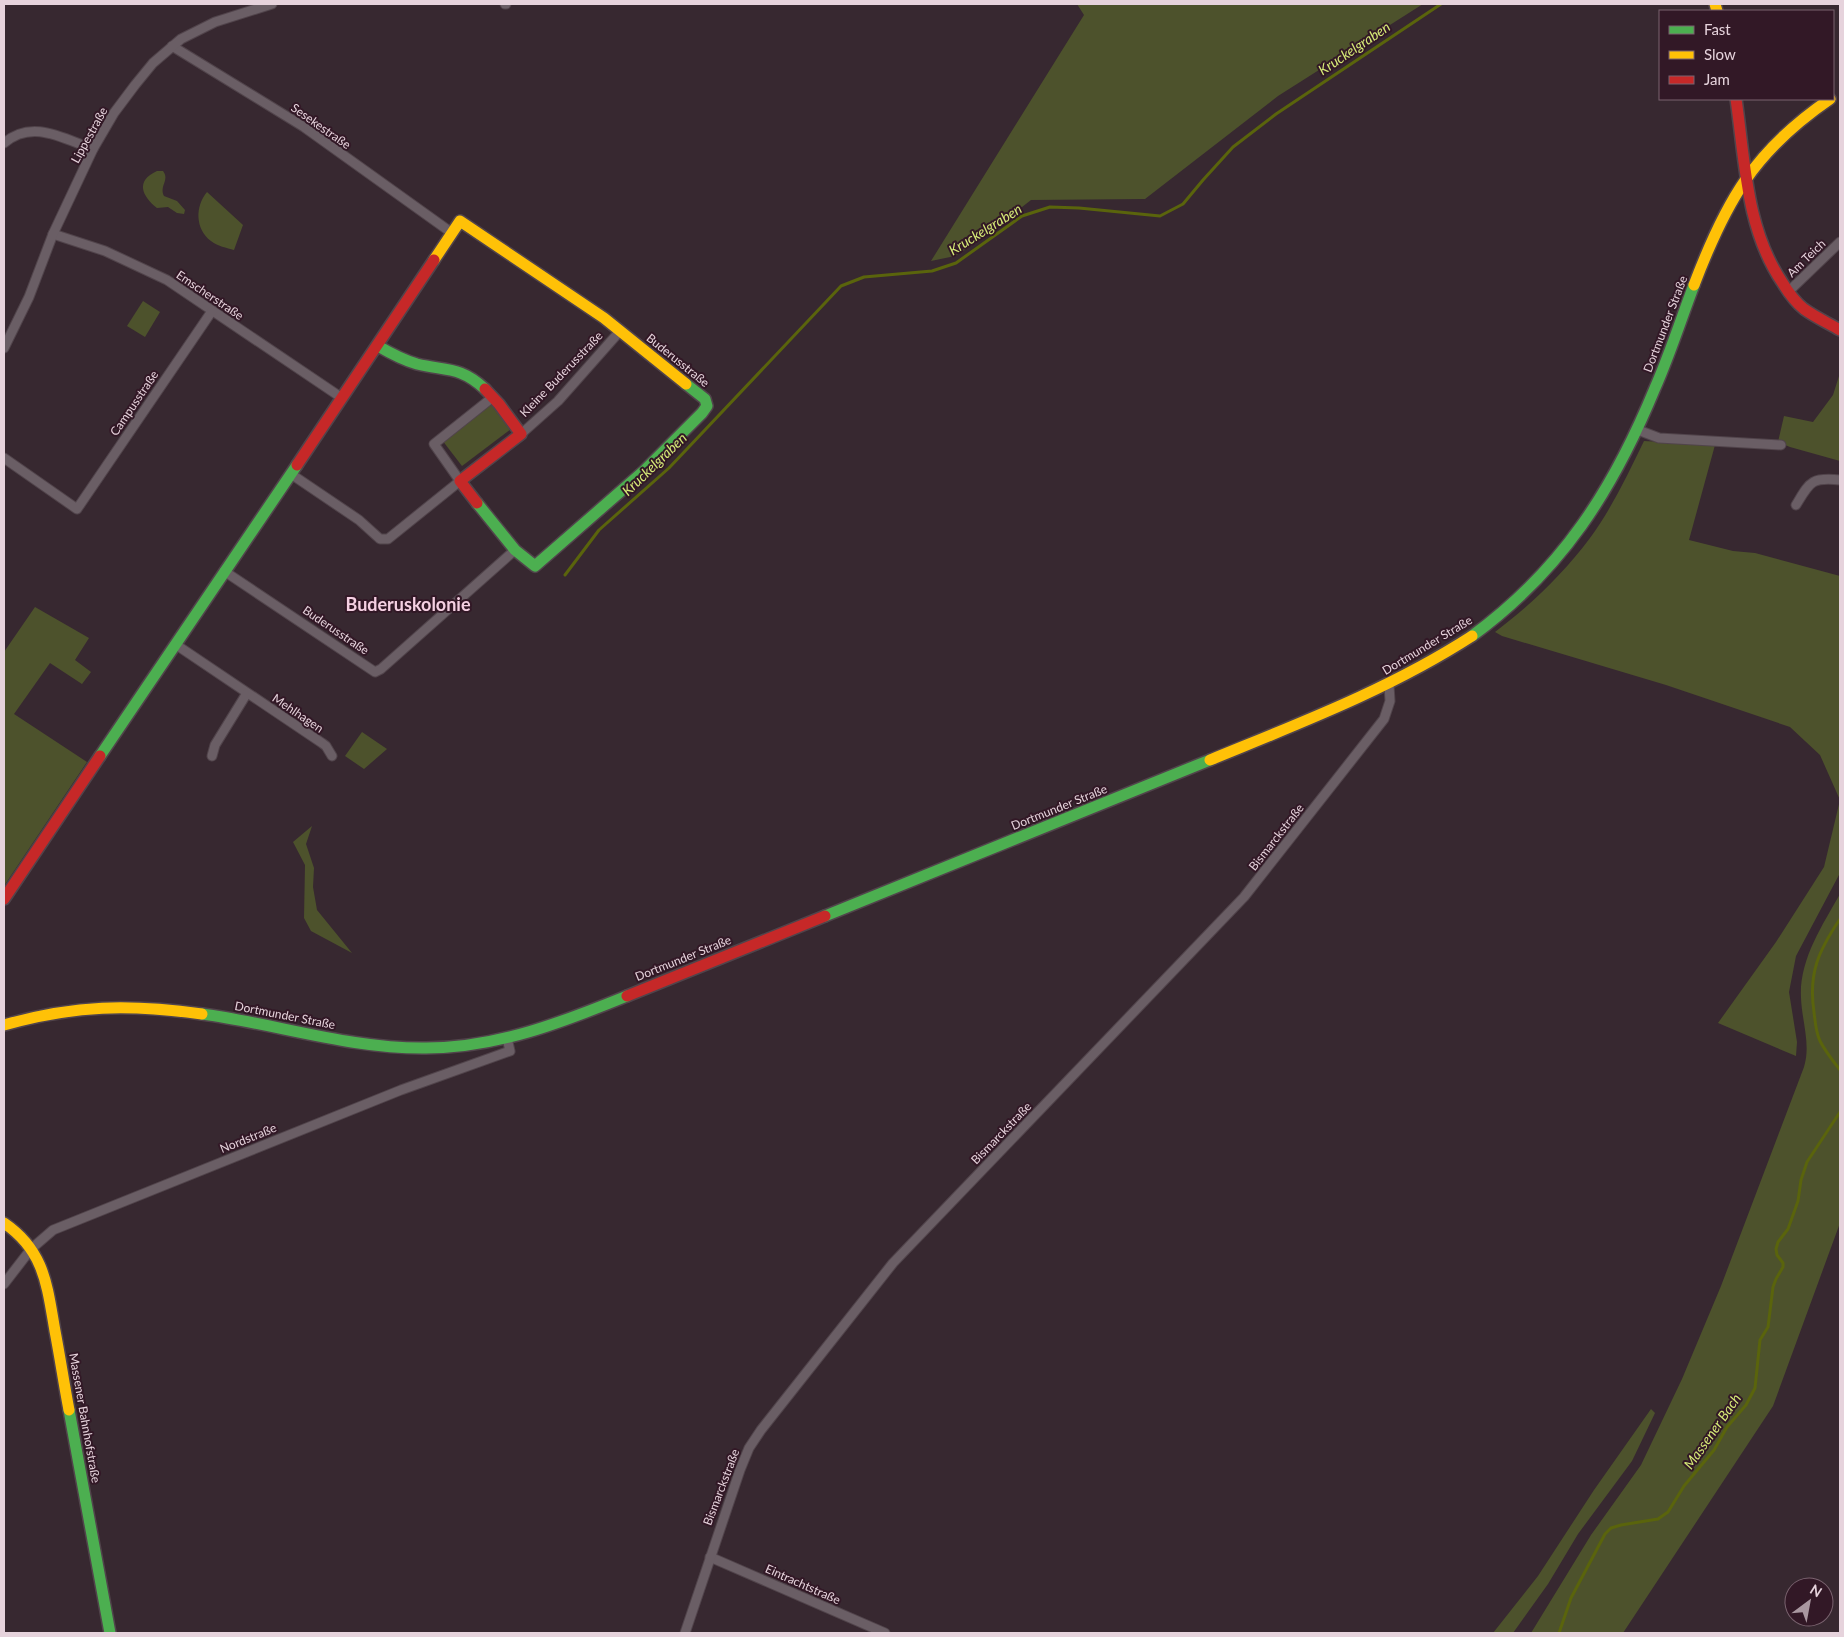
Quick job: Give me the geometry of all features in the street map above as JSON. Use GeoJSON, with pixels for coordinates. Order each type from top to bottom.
{"type":"FeatureCollection","features":[{"type":"Feature","properties":{"kind":"main road"},"geometry":{"type":"LineString","coordinates":[[1736,100],[1750,202],[1763,248],[1772,268],[1788,292],[1803,308],[1840,330]]}},
{"type":"Feature","properties":{"kind":"main road","name":"Dortmunder Straße"},"geometry":{"type":"LineString","coordinates":[[4,1025],[39,1015],[73,1009],[107,1007],[161,1008],[226,1017],[374,1045],[420,1049],[457,1046],[507,1038],[564,1020],[761,942],[1194,767],[1389,685],[1454,648],[1499,616],[1538,582],[1568,547],[1589,517],[1616,472],[1638,430],[1675,340],[1712,238],[1736,194],[1747,177],[1785,134],[1804,117],[1829,100]]}},
{"type":"Feature","properties":{"kind":"main road","name":"Buderusstraße"},"geometry":{"type":"LineString","coordinates":[[452,233],[460,220],[604,318],[705,399],[706,406],[702,413],[644,471],[535,566],[515,550]]}},
{"type":"Feature","properties":{"kind":"main road"},"geometry":{"type":"LineString","coordinates":[[4,899],[224,571],[378,346],[452,233]]}},
{"type":"Feature","properties":{"kind":"main road","name":"Kleine Buderusstraße"},"geometry":{"type":"LineString","coordinates":[[378,346],[398,358],[412,363],[457,371],[481,386],[493,397],[522,434],[460,481]]}},
{"type":"Feature","properties":{"kind":"main road"},"geometry":{"type":"LineString","coordinates":[[460,481],[515,550]]}},
{"type":"Feature","properties":{"kind":"main road","name":"Massener Bahnhofstraße"},"geometry":{"type":"LineString","coordinates":[[4,1223],[20,1234],[39,1262],[45,1277],[110,1633]]}},
{"type":"Feature","properties":{"kind":"street","name":"Lippestraße"},"geometry":{"type":"LineString","coordinates":[[4,348],[28,297],[53,234],[93,149],[114,112],[153,63],[172,46],[193,32],[215,22],[272,4]]}},
{"type":"Feature","properties":{"kind":"street","name":"Sesekestraße"},"geometry":{"type":"LineString","coordinates":[[172,46],[304,127],[452,233]]}},
{"type":"Feature","properties":{"kind":"street"},"geometry":{"type":"LineString","coordinates":[[4,144],[14,135],[26,131],[42,131],[93,149]]}},
{"type":"Feature","properties":{"kind":"street","name":"Emscherstraße"},"geometry":{"type":"LineString","coordinates":[[53,234],[105,251],[167,280],[342,398]]}},
{"type":"Feature","properties":{"kind":"street","name":"Am Teich"},"geometry":{"type":"LineString","coordinates":[[1788,292],[1840,242]]}},
{"type":"Feature","properties":{"kind":"street","name":"Campusstraße"},"geometry":{"type":"LineString","coordinates":[[4,458],[77,509],[212,311]]}},
{"type":"Feature","properties":{"kind":"street","name":"Kleine Buderusstraße"},"geometry":{"type":"LineString","coordinates":[[522,434],[558,401],[620,331]]}},
{"type":"Feature","properties":{"kind":"street"},"geometry":{"type":"LineString","coordinates":[[460,481],[434,444],[493,397]]}},
{"type":"Feature","properties":{"kind":"street"},"geometry":{"type":"LineString","coordinates":[[1638,430],[1660,438],[1781,445]]}},
{"type":"Feature","properties":{"kind":"street","name":"Kleine Buderusstraße"},"geometry":{"type":"LineString","coordinates":[[291,474],[359,520],[380,539],[384,540],[460,481]]}},
{"type":"Feature","properties":{"kind":"street"},"geometry":{"type":"LineString","coordinates":[[1796,505],[1809,484],[1820,479],[1840,480]]}},
{"type":"Feature","properties":{"kind":"street","name":"Buderusstraße"},"geometry":{"type":"LineString","coordinates":[[224,571],[375,672],[515,550]]}},
{"type":"Feature","properties":{"kind":"street","name":"Mehlhagen"},"geometry":{"type":"LineString","coordinates":[[175,644],[322,743],[332,756]]}},
{"type":"Feature","properties":{"kind":"street","name":"Bismarckstraße"},"geometry":{"type":"LineString","coordinates":[[684,1633],[740,1470],[749,1448],[761,1430],[893,1263],[1244,898],[1384,719],[1390,701],[1389,685]]}},
{"type":"Feature","properties":{"kind":"street"},"geometry":{"type":"LineString","coordinates":[[212,756],[214,745],[247,693]]}},
{"type":"Feature","properties":{"kind":"street","name":"Nordstraße"},"geometry":{"type":"LineString","coordinates":[[4,1284],[31,1249],[53,1230],[401,1090],[510,1051],[507,1038]]}},
{"type":"Feature","properties":{"kind":"street","name":"Eintrachtstraße"},"geometry":{"type":"LineString","coordinates":[[710,1557],[885,1633]]}},
{"type":"Feature","properties":{"kind":"green space"},"geometry":{"type":"Polygon","coordinates":[[[1077,4],[1423,4],[1278,96],[1145,199],[1031,200],[979,241],[955,256],[931,261],[1084,15],[1077,4]]]}},
{"type":"Feature","properties":{"kind":"green space"},"geometry":{"type":"Polygon","coordinates":[[[157,171],[163,171],[165,174],[164,196],[177,201],[185,210],[184,214],[177,213],[168,207],[157,208],[148,199],[143,189],[143,184],[150,175],[157,171]]]}},
{"type":"Feature","properties":{"kind":"green space"},"geometry":{"type":"Polygon","coordinates":[[[207,192],[243,225],[234,250],[213,243],[202,230],[198,217],[200,204],[207,192]]]}},
{"type":"Feature","properties":{"kind":"green space"},"geometry":{"type":"Polygon","coordinates":[[[143,301],[160,312],[145,337],[127,326],[143,301]]]}},
{"type":"Feature","properties":{"kind":"green space"},"geometry":{"type":"Polygon","coordinates":[[[1840,373],[1840,461],[1778,442],[1784,416],[1813,422],[1833,395],[1840,373]]]}},
{"type":"Feature","properties":{"kind":"green space"},"geometry":{"type":"Polygon","coordinates":[[[491,403],[511,429],[462,466],[442,440],[491,403]]]}},
{"type":"Feature","properties":{"kind":"green space"},"geometry":{"type":"Polygon","coordinates":[[[1644,441],[1715,445],[1689,540],[1733,551],[1755,553],[1840,576],[1840,800],[1820,755],[1790,727],[1666,685],[1502,636],[1495,632],[1546,588],[1590,538],[1613,503],[1644,441]]]}},
{"type":"Feature","properties":{"kind":"green space"},"geometry":{"type":"Polygon","coordinates":[[[35,607],[89,638],[75,660],[91,672],[82,684],[50,663],[14,714],[87,762],[4,886],[4,652],[35,607]]]}},
{"type":"Feature","properties":{"kind":"green space"},"geometry":{"type":"Polygon","coordinates":[[[362,732],[387,749],[364,769],[345,756],[362,732]]]}},
{"type":"Feature","properties":{"kind":"green space"},"geometry":{"type":"Polygon","coordinates":[[[1840,800],[1840,873],[1796,956],[1789,992],[1797,1042],[1796,1056],[1718,1023],[1776,942],[1824,867],[1840,800]]]}},
{"type":"Feature","properties":{"kind":"green space"},"geometry":{"type":"Polygon","coordinates":[[[312,826],[306,844],[314,868],[313,887],[317,910],[352,953],[311,931],[304,918],[305,865],[293,842],[312,826]]]}},
{"type":"Feature","properties":{"kind":"green space"},"geometry":{"type":"Polygon","coordinates":[[[1840,894],[1840,1223],[1773,1406],[1623,1633],[1531,1633],[1591,1535],[1641,1465],[1682,1379],[1721,1286],[1804,1067],[1807,1050],[1801,984],[1813,944],[1840,894]]]}},
{"type":"Feature","properties":{"kind":"green space"},"geometry":{"type":"Polygon","coordinates":[[[1651,1409],[1655,1413],[1632,1461],[1578,1534],[1548,1584],[1513,1633],[1493,1633],[1538,1576],[1594,1490],[1651,1409]]]}},
{"type":"Feature","properties":{"kind":"waterway","name":"Kruckelgraben"},"geometry":{"type":"LineString","coordinates":[[565,575],[599,530],[669,468],[841,286],[864,277],[932,271],[956,263],[1022,216],[1050,207],[1160,216],[1183,204],[1233,147],[1276,114],[1441,4]]}},
{"type":"Feature","properties":{"kind":"waterway","name":"Massener Bach"},"geometry":{"type":"LineString","coordinates":[[1840,919],[1821,952],[1814,974],[1813,985],[1815,1023],[1819,1038],[1840,1070]]}},
{"type":"Feature","properties":{"kind":"waterway","name":"Massener Bach"},"geometry":{"type":"LineString","coordinates":[[1559,1633],[1571,1598],[1605,1534],[1611,1528],[1658,1519],[1668,1512],[1684,1486],[1714,1450],[1727,1427],[1746,1405],[1755,1388],[1760,1340],[1768,1327],[1773,1287],[1783,1267],[1783,1263],[1777,1255],[1778,1242],[1788,1229],[1798,1201],[1801,1180],[1807,1162],[1840,1112]]}},
{"type":"Feature","properties":{"kind":"traffic: fast"},"geometry":{"type":"LineString","coordinates":[[1472,636],[1504,611],[1533,584],[1582,526],[1602,494],[1639,425],[1666,362],[1694,285]]}},
{"type":"Feature","properties":{"kind":"traffic: fast"},"geometry":{"type":"LineString","coordinates":[[378,346],[412,362],[452,370],[468,376],[485,389]]}},
{"type":"Feature","properties":{"kind":"traffic: fast"},"geometry":{"type":"LineString","coordinates":[[477,503],[515,550],[535,566],[644,471],[702,413],[707,406],[705,399],[686,384]]}},
{"type":"Feature","properties":{"kind":"traffic: fast"},"geometry":{"type":"LineString","coordinates":[[100,756],[297,465]]}},
{"type":"Feature","properties":{"kind":"traffic: fast"},"geometry":{"type":"LineString","coordinates":[[825,916],[1210,760]]}},
{"type":"Feature","properties":{"kind":"traffic: fast"},"geometry":{"type":"LineString","coordinates":[[202,1014],[370,1045],[426,1048],[452,1047],[478,1044],[529,1032],[627,996]]}},
{"type":"Feature","properties":{"kind":"traffic: fast"},"geometry":{"type":"LineString","coordinates":[[69,1410],[110,1633]]}},
{"type":"Feature","properties":{"kind":"traffic: slow"},"geometry":{"type":"LineString","coordinates":[[1715,4],[1717,10]]}},
{"type":"Feature","properties":{"kind":"traffic: slow"},"geometry":{"type":"LineString","coordinates":[[1694,285],[1718,228],[1746,180],[1781,138],[1829,100]]}},
{"type":"Feature","properties":{"kind":"traffic: slow"},"geometry":{"type":"LineString","coordinates":[[434,260],[460,221],[604,318],[686,384]]}},
{"type":"Feature","properties":{"kind":"traffic: slow"},"geometry":{"type":"LineString","coordinates":[[1210,760],[1377,689],[1409,673],[1472,636]]}},
{"type":"Feature","properties":{"kind":"traffic: slow"},"geometry":{"type":"LineString","coordinates":[[4,1025],[55,1013],[102,1008],[150,1009],[202,1014]]}},
{"type":"Feature","properties":{"kind":"traffic: slow"},"geometry":{"type":"LineString","coordinates":[[4,1223],[28,1245],[42,1271],[49,1299],[69,1410]]}},
{"type":"Feature","properties":{"kind":"traffic: jam"},"geometry":{"type":"LineString","coordinates":[[1736,100],[1749,194],[1761,240],[1770,261],[1792,297],[1804,309],[1840,330]]}},
{"type":"Feature","properties":{"kind":"traffic: jam"},"geometry":{"type":"LineString","coordinates":[[297,465],[434,260]]}},
{"type":"Feature","properties":{"kind":"traffic: jam"},"geometry":{"type":"LineString","coordinates":[[477,503],[460,481],[521,434],[499,404],[485,389]]}},
{"type":"Feature","properties":{"kind":"traffic: jam"},"geometry":{"type":"LineString","coordinates":[[4,899],[100,756]]}},
{"type":"Feature","properties":{"kind":"traffic: jam"},"geometry":{"type":"LineString","coordinates":[[627,996],[825,916]]}},
{"type":"Feature","properties":{"kind":"district","name":"Buderuskolonie"},"geometry":{"type":"Point","coordinates":[408,604]}}]}
